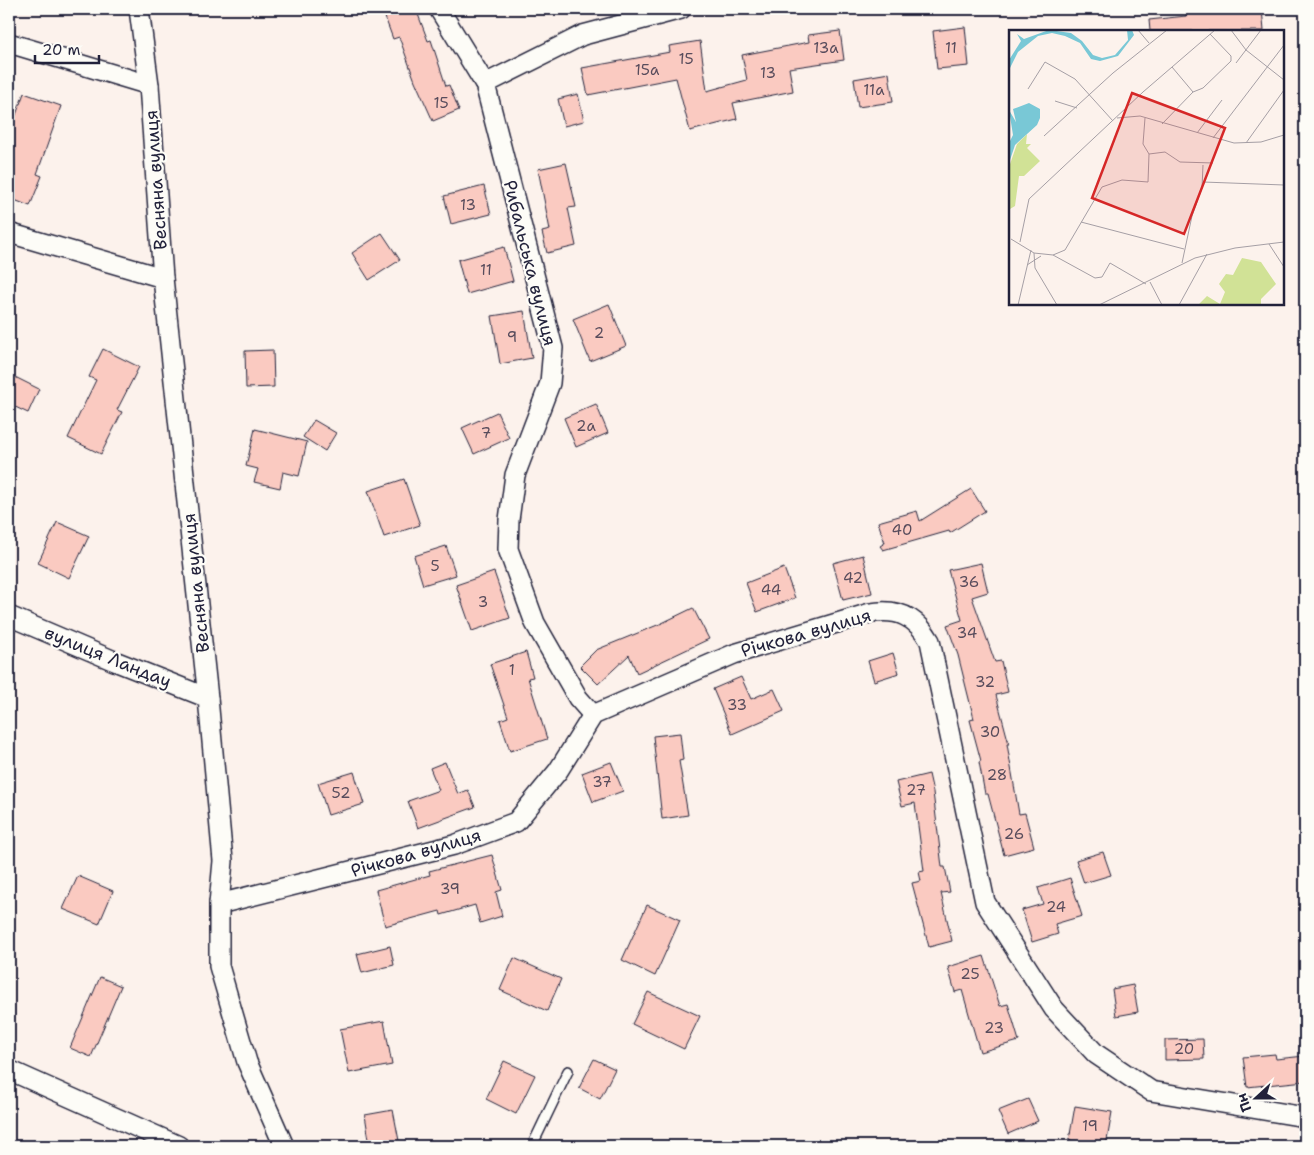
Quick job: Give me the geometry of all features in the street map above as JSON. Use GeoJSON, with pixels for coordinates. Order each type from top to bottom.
{"type":"FeatureCollection","features":[{"type":"Feature","properties":{"kind":"street","name":"Весняна вулиця"},"geometry":{"type":"LineString","coordinates":[[139,9],[149,84],[163,278],[208,698],[223,861],[219,904],[219,966],[247,1062],[284,1146]]}},
{"type":"Feature","properties":{"kind":"street","name":"Рибальська вулиця"},"geometry":{"type":"LineString","coordinates":[[439,9],[485,84],[553,348],[550,383],[516,475],[509,520],[508,549],[535,623],[578,698],[593,716]]}},
{"type":"Feature","properties":{"kind":"street"},"geometry":{"type":"LineString","coordinates":[[485,84],[583,35],[676,9]]}},
{"type":"Feature","properties":{"kind":"street"},"geometry":{"type":"LineString","coordinates":[[9,42],[149,84]]}},
{"type":"Feature","properties":{"kind":"street"},"geometry":{"type":"LineString","coordinates":[[9,233],[163,278]]}},
{"type":"Feature","properties":{"kind":"street","name":"Річкова вулиця"},"geometry":{"type":"LineString","coordinates":[[219,904],[454,845],[516,822],[558,771],[593,716],[734,654],[870,613],[884,611],[899,612],[912,618],[923,628],[930,641],[986,902],[1054,1009],[1096,1054],[1151,1091],[1305,1117]]}},
{"type":"Feature","properties":{"kind":"street","name":"вулиця Ландау"},"geometry":{"type":"LineString","coordinates":[[9,616],[208,698]]}},
{"type":"Feature","properties":{"kind":"street"},"geometry":{"type":"LineString","coordinates":[[9,1070],[178,1146]]}},
{"type":"Feature","properties":{"kind":"lane"},"geometry":{"type":"LineString","coordinates":[[532,1146],[568,1071]]}},
{"type":"Feature","properties":{"kind":"building"},"geometry":{"type":"Polygon","coordinates":[[[382,9],[416,9],[428,41],[431,40],[446,86],[449,85],[459,110],[433,121],[415,81],[399,37],[393,39],[382,9]]]}},
{"type":"Feature","properties":{"kind":"building"},"geometry":{"type":"Polygon","coordinates":[[[1202,9],[1262,9],[1264,30],[1150,30],[1149,20],[1186,16],[1185,11],[1202,9]]]}},
{"type":"Feature","properties":{"kind":"building"},"geometry":{"type":"Polygon","coordinates":[[[965,27],[969,66],[937,69],[933,31],[965,27]]]}},
{"type":"Feature","properties":{"kind":"building"},"geometry":{"type":"Polygon","coordinates":[[[840,31],[844,60],[789,68],[793,91],[733,103],[737,119],[690,131],[676,78],[588,95],[582,68],[670,52],[669,46],[700,41],[707,91],[747,80],[742,55],[809,42],[808,35],[840,31]]]}},
{"type":"Feature","properties":{"kind":"building"},"geometry":{"type":"Polygon","coordinates":[[[889,73],[893,102],[858,107],[854,79],[889,73]]]}},
{"type":"Feature","properties":{"kind":"building"},"geometry":{"type":"Polygon","coordinates":[[[24,93],[61,106],[37,174],[42,176],[30,206],[9,198],[9,134],[24,93]]]}},
{"type":"Feature","properties":{"kind":"building"},"geometry":{"type":"Polygon","coordinates":[[[578,94],[584,121],[564,126],[558,99],[578,94]]]}},
{"type":"Feature","properties":{"kind":"building"},"geometry":{"type":"Polygon","coordinates":[[[566,163],[576,207],[568,208],[576,246],[547,253],[542,232],[550,230],[538,169],[566,163]]]}},
{"type":"Feature","properties":{"kind":"building"},"geometry":{"type":"Polygon","coordinates":[[[484,186],[491,214],[451,224],[444,196],[484,186]]]}},
{"type":"Feature","properties":{"kind":"building"},"geometry":{"type":"Polygon","coordinates":[[[382,233],[400,260],[369,280],[352,253],[382,233]]]}},
{"type":"Feature","properties":{"kind":"building"},"geometry":{"type":"Polygon","coordinates":[[[504,247],[513,281],[467,294],[458,260],[504,247]]]}},
{"type":"Feature","properties":{"kind":"building"},"geometry":{"type":"Polygon","coordinates":[[[609,304],[626,346],[590,361],[573,319],[609,304]]]}},
{"type":"Feature","properties":{"kind":"building"},"geometry":{"type":"Polygon","coordinates":[[[524,311],[532,358],[500,364],[492,316],[524,311]]]}},
{"type":"Feature","properties":{"kind":"building"},"geometry":{"type":"Polygon","coordinates":[[[103,349],[139,367],[117,410],[122,412],[101,454],[68,438],[96,380],[89,377],[103,349]]]}},
{"type":"Feature","properties":{"kind":"building"},"geometry":{"type":"Polygon","coordinates":[[[273,350],[274,387],[246,388],[245,351],[273,350]]]}},
{"type":"Feature","properties":{"kind":"building"},"geometry":{"type":"Polygon","coordinates":[[[9,374],[39,389],[28,413],[9,404],[9,374]]]}},
{"type":"Feature","properties":{"kind":"building"},"geometry":{"type":"Polygon","coordinates":[[[596,404],[608,433],[576,447],[564,418],[596,404]]]}},
{"type":"Feature","properties":{"kind":"building"},"geometry":{"type":"Polygon","coordinates":[[[497,412],[509,438],[474,454],[462,428],[497,412]]]}},
{"type":"Feature","properties":{"kind":"building"},"geometry":{"type":"Polygon","coordinates":[[[314,420],[336,433],[325,451],[303,437],[314,420]]]}},
{"type":"Feature","properties":{"kind":"building"},"geometry":{"type":"Polygon","coordinates":[[[255,429],[307,442],[299,476],[283,472],[280,488],[254,482],[258,469],[246,466],[255,429]]]}},
{"type":"Feature","properties":{"kind":"building"},"geometry":{"type":"Polygon","coordinates":[[[404,479],[420,525],[384,537],[368,491],[404,479]]]}},
{"type":"Feature","properties":{"kind":"building"},"geometry":{"type":"Polygon","coordinates":[[[971,489],[985,511],[950,533],[949,531],[883,550],[880,546],[885,543],[878,522],[917,511],[920,521],[971,489]]]}},
{"type":"Feature","properties":{"kind":"building"},"geometry":{"type":"Polygon","coordinates":[[[57,522],[89,536],[69,578],[38,563],[57,522]]]}},
{"type":"Feature","properties":{"kind":"building"},"geometry":{"type":"Polygon","coordinates":[[[446,546],[456,575],[423,585],[414,556],[446,546]]]}},
{"type":"Feature","properties":{"kind":"building"},"geometry":{"type":"Polygon","coordinates":[[[863,555],[872,593],[843,600],[833,563],[863,555]]]}},
{"type":"Feature","properties":{"kind":"building"},"geometry":{"type":"Polygon","coordinates":[[[981,563],[988,592],[972,597],[995,662],[1001,661],[1008,692],[996,695],[1009,744],[1007,744],[1019,814],[1025,813],[1034,847],[1004,855],[988,794],[985,794],[979,762],[981,761],[970,720],[974,719],[958,655],[947,625],[962,620],[948,570],[981,563]]]}},
{"type":"Feature","properties":{"kind":"building"},"geometry":{"type":"Polygon","coordinates":[[[784,568],[795,598],[757,612],[746,583],[784,568]]]}},
{"type":"Feature","properties":{"kind":"building"},"geometry":{"type":"Polygon","coordinates":[[[494,572],[510,618],[472,631],[456,585],[494,572]]]}},
{"type":"Feature","properties":{"kind":"building"},"geometry":{"type":"Polygon","coordinates":[[[693,608],[709,639],[637,673],[629,655],[598,684],[580,666],[596,650],[660,624],[693,608]]]}},
{"type":"Feature","properties":{"kind":"building"},"geometry":{"type":"Polygon","coordinates":[[[526,652],[533,677],[528,678],[547,739],[510,751],[500,720],[508,717],[490,664],[526,652]]]}},
{"type":"Feature","properties":{"kind":"building"},"geometry":{"type":"Polygon","coordinates":[[[893,653],[899,673],[874,681],[868,661],[893,653]]]}},
{"type":"Feature","properties":{"kind":"building"},"geometry":{"type":"Polygon","coordinates":[[[741,677],[751,699],[774,689],[784,711],[732,734],[713,689],[741,677]]]}},
{"type":"Feature","properties":{"kind":"building"},"geometry":{"type":"Polygon","coordinates":[[[680,733],[683,760],[679,761],[688,815],[662,819],[653,736],[680,733]]]}},
{"type":"Feature","properties":{"kind":"building"},"geometry":{"type":"Polygon","coordinates":[[[445,762],[458,794],[468,790],[475,807],[418,828],[408,801],[439,790],[430,768],[445,762]]]}},
{"type":"Feature","properties":{"kind":"building"},"geometry":{"type":"Polygon","coordinates":[[[611,762],[623,791],[593,802],[582,773],[611,762]]]}},
{"type":"Feature","properties":{"kind":"building"},"geometry":{"type":"Polygon","coordinates":[[[354,772],[364,804],[328,815],[318,783],[354,772]]]}},
{"type":"Feature","properties":{"kind":"building"},"geometry":{"type":"Polygon","coordinates":[[[929,774],[942,867],[945,867],[950,892],[941,893],[952,941],[929,947],[912,883],[921,881],[919,872],[924,871],[915,803],[902,806],[896,782],[929,774]]]}},
{"type":"Feature","properties":{"kind":"building"},"geometry":{"type":"Polygon","coordinates":[[[1103,852],[1111,875],[1084,883],[1076,860],[1103,852]]]}},
{"type":"Feature","properties":{"kind":"building"},"geometry":{"type":"Polygon","coordinates":[[[492,855],[502,890],[496,892],[502,916],[480,923],[475,905],[441,915],[440,911],[385,926],[376,890],[430,875],[429,871],[492,855]]]}},
{"type":"Feature","properties":{"kind":"building"},"geometry":{"type":"Polygon","coordinates":[[[78,876],[113,891],[99,924],[63,909],[78,876]]]}},
{"type":"Feature","properties":{"kind":"building"},"geometry":{"type":"Polygon","coordinates":[[[1070,878],[1082,916],[1055,924],[1058,934],[1032,942],[1022,910],[1043,904],[1038,888],[1070,878]]]}},
{"type":"Feature","properties":{"kind":"building"},"geometry":{"type":"Polygon","coordinates":[[[647,905],[680,920],[655,976],[622,960],[647,905]]]}},
{"type":"Feature","properties":{"kind":"building"},"geometry":{"type":"Polygon","coordinates":[[[390,946],[394,965],[362,973],[357,954],[390,946]]]}},
{"type":"Feature","properties":{"kind":"building"},"geometry":{"type":"Polygon","coordinates":[[[984,956],[1000,1006],[1008,1004],[1019,1041],[980,1052],[962,990],[955,992],[948,967],[984,956]]]}},
{"type":"Feature","properties":{"kind":"building"},"geometry":{"type":"Polygon","coordinates":[[[514,958],[561,979],[547,1011],[500,990],[514,958]]]}},
{"type":"Feature","properties":{"kind":"building"},"geometry":{"type":"Polygon","coordinates":[[[100,977],[121,986],[91,1057],[70,1048],[100,977]]]}},
{"type":"Feature","properties":{"kind":"building"},"geometry":{"type":"Polygon","coordinates":[[[1133,985],[1138,1012],[1116,1016],[1112,989],[1133,985]]]}},
{"type":"Feature","properties":{"kind":"building"},"geometry":{"type":"Polygon","coordinates":[[[648,992],[700,1016],[684,1049],[632,1024],[648,992]]]}},
{"type":"Feature","properties":{"kind":"building"},"geometry":{"type":"Polygon","coordinates":[[[384,1021],[392,1065],[349,1073],[340,1029],[384,1021]]]}},
{"type":"Feature","properties":{"kind":"building"},"geometry":{"type":"Polygon","coordinates":[[[1203,1039],[1204,1059],[1165,1060],[1165,1040],[1203,1039]]]}},
{"type":"Feature","properties":{"kind":"building"},"geometry":{"type":"Polygon","coordinates":[[[1275,1054],[1276,1059],[1305,1056],[1305,1081],[1247,1087],[1243,1057],[1275,1054]]]}},
{"type":"Feature","properties":{"kind":"building"},"geometry":{"type":"Polygon","coordinates":[[[594,1059],[615,1069],[600,1099],[579,1088],[594,1059]]]}},
{"type":"Feature","properties":{"kind":"building"},"geometry":{"type":"Polygon","coordinates":[[[504,1061],[535,1075],[516,1114],[486,1099],[504,1061]]]}},
{"type":"Feature","properties":{"kind":"building"},"geometry":{"type":"Polygon","coordinates":[[[1028,1099],[1038,1121],[1008,1134],[998,1111],[1028,1099]]]}},
{"type":"Feature","properties":{"kind":"building"},"geometry":{"type":"Polygon","coordinates":[[[1075,1106],[1112,1112],[1106,1146],[1069,1140],[1075,1106]]]}},
{"type":"Feature","properties":{"kind":"building"},"geometry":{"type":"Polygon","coordinates":[[[393,1110],[400,1146],[370,1146],[365,1115],[393,1110]]]}}]}
